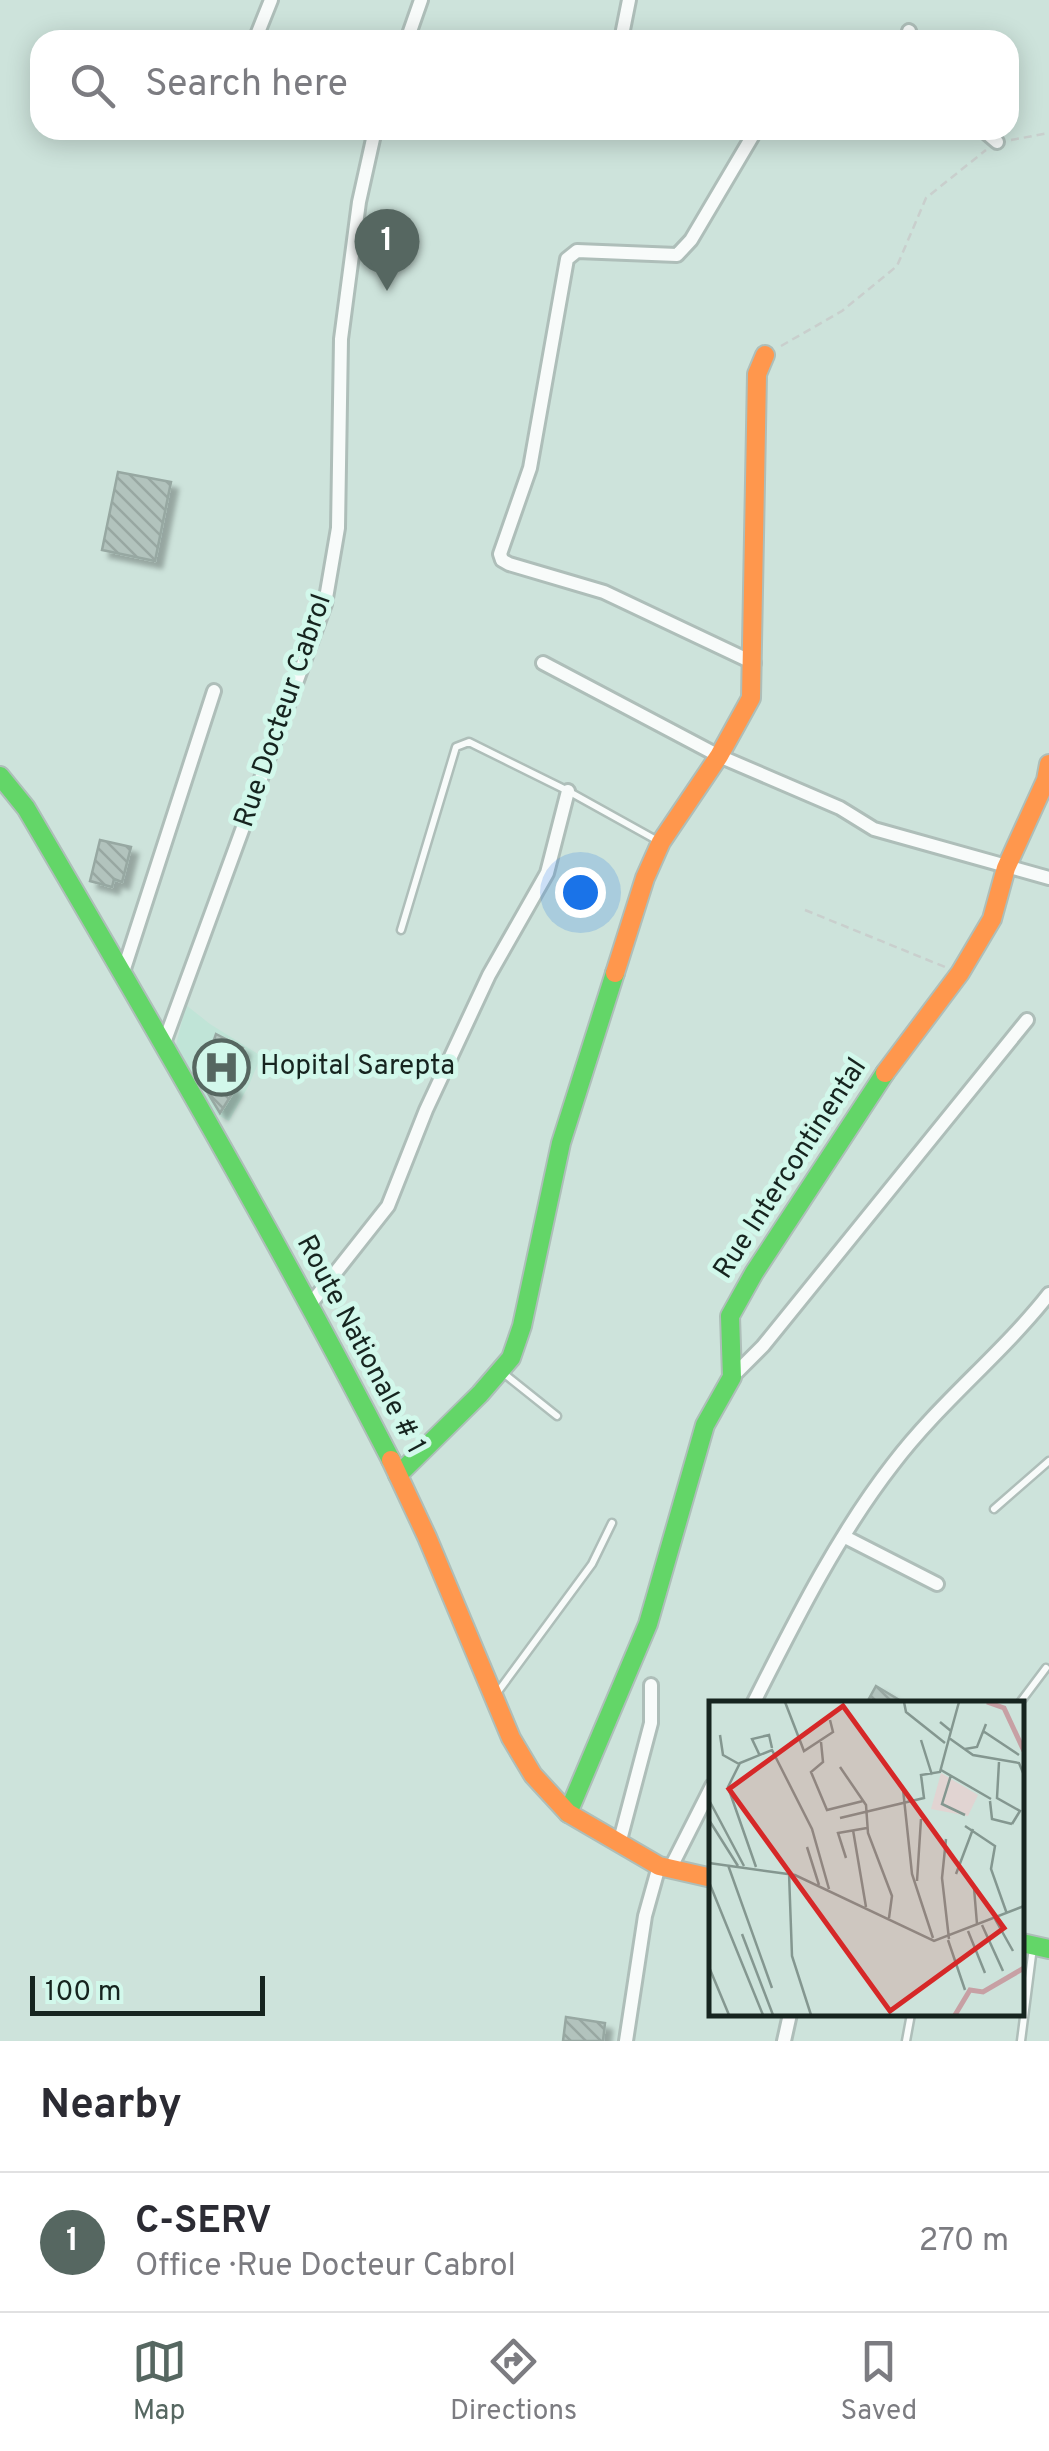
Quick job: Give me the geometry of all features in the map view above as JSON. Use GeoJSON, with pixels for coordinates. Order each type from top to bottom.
{"type":"FeatureCollection","features":[{"type":"Feature","properties":{"kind":"street"},"geometry":{"type":"LineString","coordinates":[[258,30],[271,0]]}},
{"type":"Feature","properties":{"kind":"street"},"geometry":{"type":"LineString","coordinates":[[410,30],[421,0]]}},
{"type":"Feature","properties":{"kind":"street"},"geometry":{"type":"LineString","coordinates":[[623,30],[628,0]]}},
{"type":"Feature","properties":{"kind":"street","name":"Rue Docteur Cabrol"},"geometry":{"type":"LineString","coordinates":[[164,1043],[325,604],[338,528],[341,339],[359,202],[372,140]]}},
{"type":"Feature","properties":{"kind":"street"},"geometry":{"type":"LineString","coordinates":[[750,140],[691,240],[677,255],[576,250],[567,259],[530,468],[500,554],[509,564],[604,592],[754,663]]}},
{"type":"Feature","properties":{"kind":"street"},"geometry":{"type":"LineString","coordinates":[[398,1474],[511,1358],[522,1326],[561,1143],[645,878],[661,842],[719,756],[750,698],[754,663],[758,374],[766,355]]}},
{"type":"Feature","properties":{"kind":"street"},"geometry":{"type":"LineString","coordinates":[[543,663],[719,756],[840,808],[874,829],[1049,878]]}},
{"type":"Feature","properties":{"kind":"street"},"geometry":{"type":"LineString","coordinates":[[122,972],[214,691]]}},
{"type":"Feature","properties":{"kind":"street","name":"Rue Intercontinental"},"geometry":{"type":"LineString","coordinates":[[732,1377],[730,1316],[877,1083],[960,973],[992,919],[1049,764]]}},
{"type":"Feature","properties":{"kind":"street","name":"Route Nationale # 1"},"geometry":{"type":"LineString","coordinates":[[0,776],[26,808],[164,1043],[309,1306],[398,1474],[493,1698],[533,1775],[568,1814],[618,1844],[664,1868],[709,1877]]}},
{"type":"Feature","properties":{"kind":"street"},"geometry":{"type":"LineString","coordinates":[[309,1306],[388,1206],[426,1110],[488,975],[547,873],[568,791]]}},
{"type":"Feature","properties":{"kind":"street"},"geometry":{"type":"LineString","coordinates":[[568,1814],[648,1624],[704,1424],[732,1377],[763,1346],[1027,1020]]}},
{"type":"Feature","properties":{"kind":"street"},"geometry":{"type":"LineString","coordinates":[[755,1701],[845,1537],[892,1465],[943,1405],[1018,1333],[1049,1294]]}},
{"type":"Feature","properties":{"kind":"street"},"geometry":{"type":"LineString","coordinates":[[845,1537],[936,1584]]}},
{"type":"Feature","properties":{"kind":"street"},"geometry":{"type":"LineString","coordinates":[[618,1844],[650,1724],[651,1685]]}},
{"type":"Feature","properties":{"kind":"street"},"geometry":{"type":"LineString","coordinates":[[626,2041],[645,1916],[664,1868],[709,1791]]}},
{"type":"Feature","properties":{"kind":"street"},"geometry":{"type":"LineString","coordinates":[[784,2041],[790,2016]]}},
{"type":"Feature","properties":{"kind":"lane"},"geometry":{"type":"LineString","coordinates":[[401,930],[456,747],[469,742],[661,842]]}},
{"type":"Feature","properties":{"kind":"lane"},"geometry":{"type":"LineString","coordinates":[[502,1371],[558,1416]]}},
{"type":"Feature","properties":{"kind":"lane"},"geometry":{"type":"LineString","coordinates":[[994,1508],[1049,1461]]}},
{"type":"Feature","properties":{"kind":"lane"},"geometry":{"type":"LineString","coordinates":[[493,1698],[592,1564],[612,1522]]}},
{"type":"Feature","properties":{"kind":"lane"},"geometry":{"type":"LineString","coordinates":[[1021,1701],[1046,1668]]}},
{"type":"Feature","properties":{"kind":"lane"},"geometry":{"type":"LineString","coordinates":[[1021,2041],[1035,1946]]}},
{"type":"Feature","properties":{"kind":"lane"},"geometry":{"type":"LineString","coordinates":[[906,2041],[911,2016]]}},
{"type":"Feature","properties":{"kind":"path"},"geometry":{"type":"LineString","coordinates":[[1019,138],[1049,133]]}},
{"type":"Feature","properties":{"kind":"path"},"geometry":{"type":"LineString","coordinates":[[766,355],[842,311],[897,266],[926,198],[996,142],[1008,140]]}},
{"type":"Feature","properties":{"kind":"path"},"geometry":{"type":"LineString","coordinates":[[806,910],[960,973]]}},
{"type":"Feature","properties":{"kind":"shaded area","name":"Hopital Sarepta"},"geometry":{"type":"Polygon","coordinates":[[[186,1005],[261,1056],[229,1121],[216,1114],[175,1049],[186,1005]]]}},
{"type":"Feature","properties":{"kind":"building"},"geometry":{"type":"Polygon","coordinates":[[[118,472],[171,482],[155,561],[102,550],[118,472]]]}},
{"type":"Feature","properties":{"kind":"building"},"geometry":{"type":"Polygon","coordinates":[[[100,840],[131,847],[122,882],[114,879],[112,887],[90,881],[100,840]]]}},
{"type":"Feature","properties":{"kind":"building"},"geometry":{"type":"Polygon","coordinates":[[[216,1034],[243,1048],[239,1064],[210,1051],[216,1034]]]}},
{"type":"Feature","properties":{"kind":"building"},"geometry":{"type":"Polygon","coordinates":[[[218,1069],[235,1089],[220,1113],[206,1090],[218,1069]]]}},
{"type":"Feature","properties":{"kind":"building"},"geometry":{"type":"Polygon","coordinates":[[[876,1686],[901,1701],[868,1701],[876,1686]]]}},
{"type":"Feature","properties":{"kind":"building"},"geometry":{"type":"Polygon","coordinates":[[[566,2017],[605,2023],[603,2041],[563,2041],[566,2017]]]}},
{"type":"Feature","properties":{"kind":"traffic: fast"},"geometry":{"type":"LineString","coordinates":[[0,776],[26,808],[167,1050],[391,1460]]}},
{"type":"Feature","properties":{"kind":"traffic: fast"},"geometry":{"type":"LineString","coordinates":[[398,1475],[511,1358],[522,1326],[561,1143],[615,973]]}},
{"type":"Feature","properties":{"kind":"traffic: fast"},"geometry":{"type":"LineString","coordinates":[[568,1813],[648,1624],[705,1425],[732,1377],[730,1316],[885,1073]]}},
{"type":"Feature","properties":{"kind":"traffic: fast"},"geometry":{"type":"LineString","coordinates":[[1024,1943],[1049,1949]]}},
{"type":"Feature","properties":{"kind":"traffic: slow"},"geometry":{"type":"LineString","coordinates":[[615,973],[645,878],[661,842],[719,756],[751,698],[757,374],[765,355]]}},
{"type":"Feature","properties":{"kind":"traffic: slow"},"geometry":{"type":"LineString","coordinates":[[885,1073],[960,973],[992,919],[1006,868],[1046,780],[1049,764]]}},
{"type":"Feature","properties":{"kind":"traffic: slow"},"geometry":{"type":"LineString","coordinates":[[391,1460],[511,1738],[533,1775],[568,1813],[659,1866],[709,1877]]}},
{"type":"Feature","properties":{"kind":"place","name":"C-SERV"},"geometry":{"type":"Point","coordinates":[387,291]}},
{"type":"Feature","properties":{"kind":"place","name":"Hopital Sarepta"},"geometry":{"type":"Point","coordinates":[221,1067]}}]}
